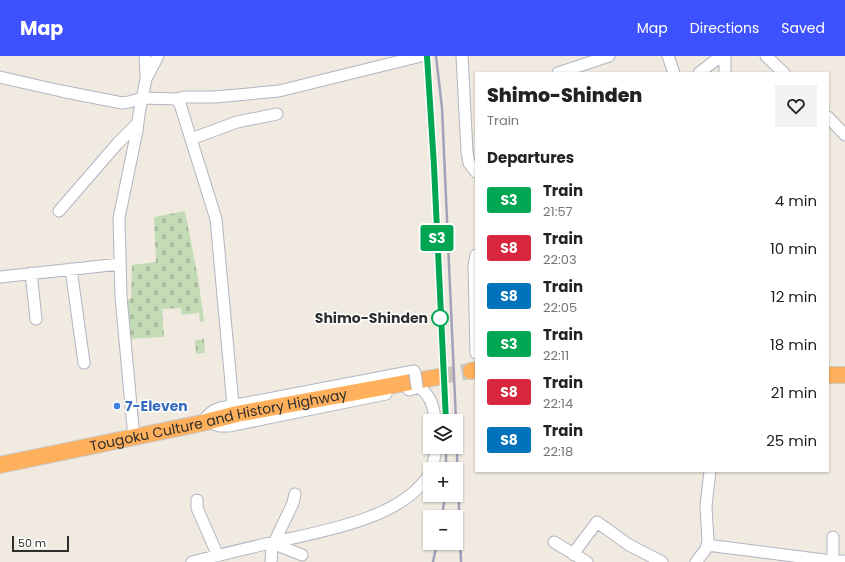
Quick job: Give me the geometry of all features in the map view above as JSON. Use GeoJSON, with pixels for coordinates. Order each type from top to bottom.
{"type":"FeatureCollection","features":[{"type":"Feature","properties":{"kind":"highway"},"geometry":{"type":"LineString","coordinates":[[829,375],[845,375]]}},
{"type":"Feature","properties":{"kind":"highway","name":"Tougoku Culture and History Highway"},"geometry":{"type":"LineString","coordinates":[[0,465],[134,438],[236,414],[438,377]]}},
{"type":"Feature","properties":{"kind":"street"},"geometry":{"type":"LineString","coordinates":[[134,438],[121,297],[118,218],[146,79],[145,56]]}},
{"type":"Feature","properties":{"kind":"street"},"geometry":{"type":"LineString","coordinates":[[146,79],[158,56]]}},
{"type":"Feature","properties":{"kind":"street"},"geometry":{"type":"LineString","coordinates":[[0,77],[122,103],[142,98],[176,99],[184,97],[215,97],[279,91],[397,59],[421,56]]}},
{"type":"Feature","properties":{"kind":"street"},"geometry":{"type":"LineString","coordinates":[[462,56],[466,152],[469,163],[475,171]]}},
{"type":"Feature","properties":{"kind":"street"},"geometry":{"type":"LineString","coordinates":[[564,72],[583,69],[609,56]]}},
{"type":"Feature","properties":{"kind":"street"},"geometry":{"type":"LineString","coordinates":[[668,56],[674,72]]}},
{"type":"Feature","properties":{"kind":"street"},"geometry":{"type":"LineString","coordinates":[[700,72],[721,56]]}},
{"type":"Feature","properties":{"kind":"street"},"geometry":{"type":"LineString","coordinates":[[725,56],[725,72]]}},
{"type":"Feature","properties":{"kind":"street"},"geometry":{"type":"LineString","coordinates":[[766,56],[783,72]]}},
{"type":"Feature","properties":{"kind":"street"},"geometry":{"type":"LineString","coordinates":[[176,99],[180,104],[216,219],[233,405]]}},
{"type":"Feature","properties":{"kind":"street"},"geometry":{"type":"LineString","coordinates":[[191,139],[237,122],[277,114]]}},
{"type":"Feature","properties":{"kind":"street"},"geometry":{"type":"LineString","coordinates":[[829,118],[845,135]]}},
{"type":"Feature","properties":{"kind":"street"},"geometry":{"type":"LineString","coordinates":[[59,210],[108,154],[138,123]]}},
{"type":"Feature","properties":{"kind":"street"},"geometry":{"type":"LineString","coordinates":[[475,260],[475,309]]}},
{"type":"Feature","properties":{"kind":"street"},"geometry":{"type":"LineString","coordinates":[[0,277],[120,264]]}},
{"type":"Feature","properties":{"kind":"street"},"geometry":{"type":"LineString","coordinates":[[71,269],[84,363]]}},
{"type":"Feature","properties":{"kind":"street"},"geometry":{"type":"LineString","coordinates":[[31,273],[36,318]]}},
{"type":"Feature","properties":{"kind":"street"},"geometry":{"type":"LineString","coordinates":[[417,387],[414,371],[233,405],[214,410],[207,416],[206,422],[219,426],[229,426],[417,387],[422,389],[432,402],[434,414]]}},
{"type":"Feature","properties":{"kind":"street"},"geometry":{"type":"LineString","coordinates":[[696,562],[708,545],[706,506],[710,472]]}},
{"type":"Feature","properties":{"kind":"street"},"geometry":{"type":"LineString","coordinates":[[192,562],[361,520],[382,512],[400,502],[423,483]]}},
{"type":"Feature","properties":{"kind":"street"},"geometry":{"type":"LineString","coordinates":[[271,562],[272,547],[293,504],[295,494]]}},
{"type":"Feature","properties":{"kind":"street"},"geometry":{"type":"LineString","coordinates":[[197,500],[197,508],[218,556]]}},
{"type":"Feature","properties":{"kind":"street"},"geometry":{"type":"LineString","coordinates":[[574,555],[576,550],[597,522],[629,545],[662,562]]}},
{"type":"Feature","properties":{"kind":"street"},"geometry":{"type":"LineString","coordinates":[[833,537],[833,560]]}},
{"type":"Feature","properties":{"kind":"street"},"geometry":{"type":"LineString","coordinates":[[276,541],[282,547],[302,555]]}},
{"type":"Feature","properties":{"kind":"street"},"geometry":{"type":"LineString","coordinates":[[554,542],[587,562]]}},
{"type":"Feature","properties":{"kind":"street"},"geometry":{"type":"LineString","coordinates":[[708,545],[845,561]]}},
{"type":"Feature","properties":{"kind":"green space"},"geometry":{"type":"Polygon","coordinates":[[[185,211],[198,278],[204,321],[200,322],[199,312],[182,315],[181,308],[162,309],[164,337],[127,339],[124,300],[131,299],[132,265],[156,262],[154,217],[185,211]]]}},
{"type":"Feature","properties":{"kind":"green space"},"geometry":{"type":"Polygon","coordinates":[[[204,339],[205,353],[196,354],[195,340],[204,339]]]}},
{"type":"Feature","properties":{"kind":"tunnel"},"geometry":{"type":"LineString","coordinates":[[438,377],[471,371]]}},
{"type":"Feature","properties":{"kind":"railway"},"geometry":{"type":"LineString","coordinates":[[427,56],[434,166],[446,414]]}},
{"type":"Feature","properties":{"kind":"railway"},"geometry":{"type":"LineString","coordinates":[[436,56],[442,108],[456,414]]}},
{"type":"Feature","properties":{"kind":"railway"},"geometry":{"type":"LineString","coordinates":[[446,454],[446,462]]}},
{"type":"Feature","properties":{"kind":"railway"},"geometry":{"type":"LineString","coordinates":[[457,454],[461,562]]}},
{"type":"Feature","properties":{"kind":"railway"},"geometry":{"type":"LineString","coordinates":[[443,510],[444,502]]}},
{"type":"Feature","properties":{"kind":"railway"},"geometry":{"type":"LineString","coordinates":[[433,562],[436,550]]}},
{"type":"Feature","properties":{"kind":"train","name":"S3"},"geometry":{"type":"LineString","coordinates":[[427,56],[434,166],[446,414]]}},
{"type":"Feature","properties":{"kind":"place","name":"Shimo-Shinden"},"geometry":{"type":"Point","coordinates":[440,318]}},
{"type":"Feature","properties":{"kind":"place","name":"7-Eleven"},"geometry":{"type":"Point","coordinates":[117,406]}}]}
